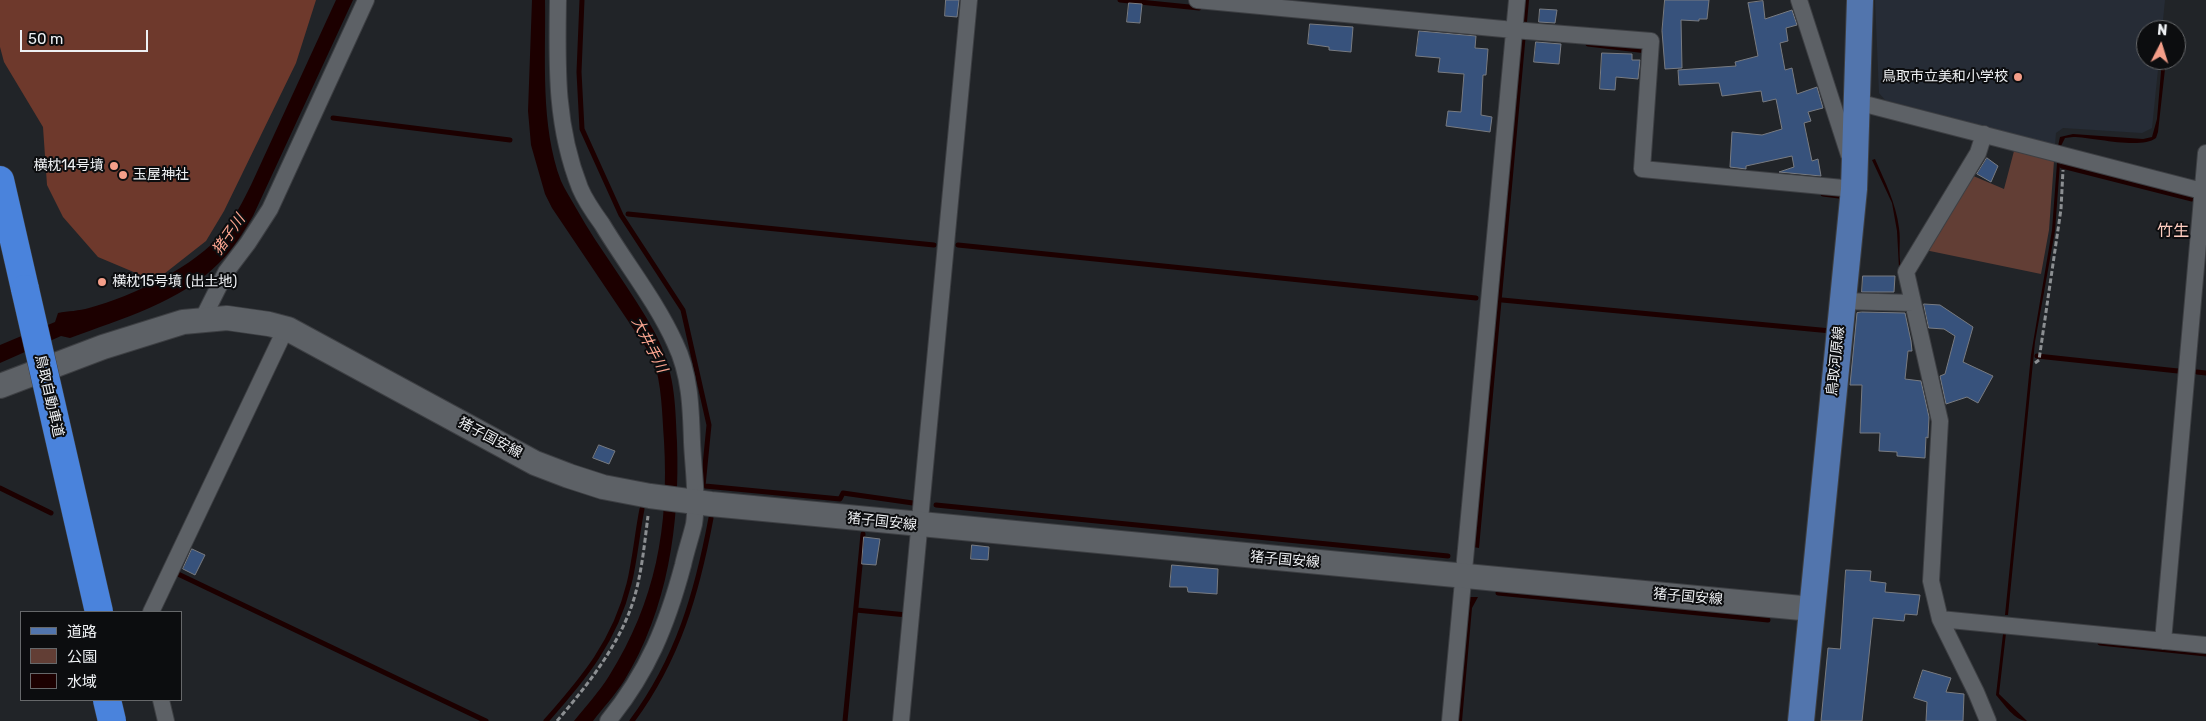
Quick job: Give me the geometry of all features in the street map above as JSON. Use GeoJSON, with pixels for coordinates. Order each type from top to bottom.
{"type":"FeatureCollection","features":[{"type":"Feature","properties":{"kind":"highway","name":"鳥取自動車道"},"geometry":{"type":"LineString","coordinates":[[0,180],[19,290],[87,611]]}},
{"type":"Feature","properties":{"kind":"highway","name":"鳥取自動車道"},"geometry":{"type":"LineString","coordinates":[[0,239],[19,290],[99,611]]}},
{"type":"Feature","properties":{"kind":"highway"},"geometry":{"type":"LineString","coordinates":[[108,701],[112,721]]}},
{"type":"Feature","properties":{"kind":"highway"},"geometry":{"type":"LineString","coordinates":[[119,701],[124,721]]}},
{"type":"Feature","properties":{"kind":"main road","name":"鳥取河原線"},"geometry":{"type":"LineString","coordinates":[[1801,721],[1855,181],[1860,0]]}},
{"type":"Feature","properties":{"kind":"main road","name":"猪子国安線"},"geometry":{"type":"LineString","coordinates":[[0,386],[150,331],[183,322],[227,318],[286,328],[536,462],[603,488],[652,497],[920,525],[1812,609]]}},
{"type":"Feature","properties":{"kind":"street"},"geometry":{"type":"LineString","coordinates":[[202,320],[226,272],[248,244],[270,209],[366,0]]}},
{"type":"Feature","properties":{"kind":"street"},"geometry":{"type":"LineString","coordinates":[[558,0],[557,84],[559,109],[568,150],[580,189],[654,304],[676,344],[686,374],[690,396],[691,502],[694,522],[676,588],[658,641],[642,674],[626,699],[608,721]]}},
{"type":"Feature","properties":{"kind":"street"},"geometry":{"type":"LineString","coordinates":[[901,721],[969,0]]}},
{"type":"Feature","properties":{"kind":"street"},"geometry":{"type":"LineString","coordinates":[[1197,0],[1651,41],[1642,169],[1855,181],[1799,0]]}},
{"type":"Feature","properties":{"kind":"street"},"geometry":{"type":"LineString","coordinates":[[1450,721],[1517,0]]}},
{"type":"Feature","properties":{"kind":"street"},"geometry":{"type":"LineString","coordinates":[[1858,102],[2204,192]]}},
{"type":"Feature","properties":{"kind":"street"},"geometry":{"type":"LineString","coordinates":[[1984,134],[1978,153],[1906,272],[1940,421],[1931,581],[1940,619],[1988,721]]}},
{"type":"Feature","properties":{"kind":"street"},"geometry":{"type":"LineString","coordinates":[[2163,641],[2206,153]]}},
{"type":"Feature","properties":{"kind":"street"},"geometry":{"type":"LineString","coordinates":[[1842,301],[1913,303]]}},
{"type":"Feature","properties":{"kind":"street"},"geometry":{"type":"LineString","coordinates":[[151,611],[286,328]]}},
{"type":"Feature","properties":{"kind":"street"},"geometry":{"type":"LineString","coordinates":[[1940,619],[2206,645]]}},
{"type":"Feature","properties":{"kind":"street"},"geometry":{"type":"LineString","coordinates":[[99,721],[108,701]]}},
{"type":"Feature","properties":{"kind":"street"},"geometry":{"type":"LineString","coordinates":[[161,701],[166,721]]}},
{"type":"Feature","properties":{"kind":"path"},"geometry":{"type":"LineString","coordinates":[[2035,363],[2039,360],[2061,210],[2064,155]]}},
{"type":"Feature","properties":{"kind":"path"},"geometry":{"type":"LineString","coordinates":[[558,721],[609,653],[629,614],[644,546],[652,497]]}},
{"type":"Feature","properties":{"kind":"shaded area"},"geometry":{"type":"Polygon","coordinates":[[[0,0],[316,0],[296,63],[224,211],[206,241],[155,281],[98,257],[63,217],[47,185],[43,127],[4,62],[0,47],[0,0]]]}},
{"type":"Feature","properties":{"kind":"shaded area","name":"鳥取市立美和小学校"},"geometry":{"type":"Polygon","coordinates":[[[1875,0],[2165,0],[2163,20],[2136,20],[2136,70],[2158,70],[2152,128],[2142,133],[2063,128],[2056,133],[2055,145],[1885,100],[1879,93],[1875,0]]]}},
{"type":"Feature","properties":{"kind":"green space"},"geometry":{"type":"Polygon","coordinates":[[[2014,151],[2054,161],[2049,230],[2041,274],[1925,250],[1971,175],[2004,189],[2014,151]]]}},
{"type":"Feature","properties":{"kind":"water","name":"猪子川"},"geometry":{"type":"Polygon","coordinates":[[[336,0],[353,0],[253,216],[238,241],[224,258],[204,277],[169,299],[130,316],[70,338],[61,336],[0,363],[0,345],[55,322],[58,313],[85,309],[106,303],[143,288],[180,268],[212,244],[235,215],[251,185],[336,0]]]}},
{"type":"Feature","properties":{"kind":"water","name":"大井手川"},"geometry":{"type":"Polygon","coordinates":[[[532,0],[545,0],[547,115],[554,160],[561,181],[585,224],[655,333],[667,360],[673,386],[677,442],[676,504],[673,535],[661,595],[639,653],[624,681],[593,721],[574,721],[605,682],[625,648],[638,620],[656,563],[664,503],[665,473],[662,410],[660,389],[653,358],[552,208],[545,194],[531,145],[528,111],[532,0]]]}},
{"type":"Feature","properties":{"kind":"water"},"geometry":{"type":"Polygon","coordinates":[[[1524,0],[1529,0],[1479,548],[1473,547],[1524,0]]]}},
{"type":"Feature","properties":{"kind":"water"},"geometry":{"type":"Polygon","coordinates":[[[2161,70],[2165,70],[2156,138],[2139,143],[2128,143],[2073,137],[2065,138],[2061,146],[2058,146],[2060,137],[2073,134],[2143,139],[2152,137],[2157,119],[2161,70]]]}},
{"type":"Feature","properties":{"kind":"water"},"geometry":{"type":"Polygon","coordinates":[[[1875,159],[1890,193],[1898,219],[1901,267],[1899,268],[1897,231],[1892,203],[1872,160],[1875,159]]]}},
{"type":"Feature","properties":{"kind":"water"},"geometry":{"type":"Polygon","coordinates":[[[2057,163],[2060,163],[2055,231],[2035,342],[2008,615],[2005,615],[2031,355],[2052,230],[2057,163]]]}},
{"type":"Feature","properties":{"kind":"water"},"geometry":{"type":"Polygon","coordinates":[[[1468,597],[1478,597],[1472,608],[1462,721],[1457,721],[1468,597]]]}},
{"type":"Feature","properties":{"kind":"water"},"geometry":{"type":"Polygon","coordinates":[[[2006,633],[1999,694],[2027,721],[2014,715],[1996,695],[2003,634],[2006,633]]]}},
{"type":"Feature","properties":{"kind":"building"},"geometry":{"type":"Polygon","coordinates":[[[946,0],[959,0],[957,17],[945,16],[946,0]]]}},
{"type":"Feature","properties":{"kind":"building"},"geometry":{"type":"Polygon","coordinates":[[[1665,0],[1709,0],[1707,19],[1699,19],[1699,21],[1681,20],[1682,68],[1665,69],[1662,31],[1665,0]]]}},
{"type":"Feature","properties":{"kind":"building"},"geometry":{"type":"Polygon","coordinates":[[[1763,1],[1765,19],[1792,10],[1797,25],[1786,28],[1788,41],[1780,43],[1785,70],[1792,68],[1797,94],[1817,87],[1823,108],[1808,112],[1811,121],[1804,123],[1812,161],[1818,159],[1821,176],[1779,172],[1794,167],[1792,156],[1746,166],[1746,169],[1730,167],[1732,132],[1762,135],[1782,129],[1776,99],[1763,102],[1761,91],[1722,96],[1719,83],[1679,85],[1678,70],[1736,66],[1735,62],[1758,56],[1748,3],[1763,1]]]}},
{"type":"Feature","properties":{"kind":"building"},"geometry":{"type":"Polygon","coordinates":[[[1129,3],[1142,4],[1140,23],[1127,22],[1129,3]]]}},
{"type":"Feature","properties":{"kind":"building"},"geometry":{"type":"Polygon","coordinates":[[[1540,9],[1557,10],[1555,23],[1539,22],[1540,9]]]}},
{"type":"Feature","properties":{"kind":"building"},"geometry":{"type":"Polygon","coordinates":[[[1310,24],[1353,27],[1351,52],[1329,50],[1329,47],[1308,44],[1310,24]]]}},
{"type":"Feature","properties":{"kind":"building"},"geometry":{"type":"Polygon","coordinates":[[[1419,31],[1476,36],[1475,48],[1488,49],[1486,75],[1483,75],[1481,115],[1492,117],[1490,132],[1446,126],[1448,111],[1461,112],[1464,74],[1438,72],[1440,58],[1416,56],[1419,31]]]}},
{"type":"Feature","properties":{"kind":"building"},"geometry":{"type":"Polygon","coordinates":[[[1536,42],[1561,44],[1559,64],[1534,62],[1536,42]]]}},
{"type":"Feature","properties":{"kind":"building"},"geometry":{"type":"Polygon","coordinates":[[[1602,53],[1632,54],[1632,60],[1640,60],[1638,79],[1616,77],[1615,90],[1600,89],[1602,53]]]}},
{"type":"Feature","properties":{"kind":"building"},"geometry":{"type":"Polygon","coordinates":[[[1987,158],[1998,166],[1991,182],[1977,174],[1987,158]]]}},
{"type":"Feature","properties":{"kind":"building"},"geometry":{"type":"Polygon","coordinates":[[[1863,276],[1895,276],[1894,292],[1862,292],[1863,276]]]}},
{"type":"Feature","properties":{"kind":"building"},"geometry":{"type":"Polygon","coordinates":[[[1924,304],[1940,305],[1973,327],[1963,362],[1993,376],[1978,403],[1967,397],[1946,404],[1940,376],[1945,374],[1955,336],[1944,329],[1929,328],[1924,304]]]}},
{"type":"Feature","properties":{"kind":"building"},"geometry":{"type":"Polygon","coordinates":[[[1857,313],[1905,313],[1912,351],[1908,351],[1905,379],[1921,381],[1929,417],[1925,458],[1897,456],[1897,452],[1879,451],[1880,433],[1860,433],[1862,385],[1850,385],[1857,313]]]}},
{"type":"Feature","properties":{"kind":"building"},"geometry":{"type":"Polygon","coordinates":[[[599,445],[615,451],[609,464],[593,458],[599,445]]]}},
{"type":"Feature","properties":{"kind":"building"},"geometry":{"type":"Polygon","coordinates":[[[864,537],[880,539],[876,565],[862,564],[864,537]]]}},
{"type":"Feature","properties":{"kind":"building"},"geometry":{"type":"Polygon","coordinates":[[[972,545],[989,547],[988,560],[971,559],[972,545]]]}},
{"type":"Feature","properties":{"kind":"building"},"geometry":{"type":"Polygon","coordinates":[[[192,549],[205,555],[195,575],[183,569],[192,549]]]}},
{"type":"Feature","properties":{"kind":"building"},"geometry":{"type":"Polygon","coordinates":[[[1172,565],[1218,569],[1217,594],[1188,592],[1187,587],[1170,587],[1172,565]]]}},
{"type":"Feature","properties":{"kind":"building"},"geometry":{"type":"Polygon","coordinates":[[[1846,570],[1871,571],[1870,581],[1886,583],[1885,592],[1920,595],[1917,615],[1905,614],[1904,621],[1873,618],[1862,721],[1821,721],[1828,648],[1840,649],[1846,570]]]}},
{"type":"Feature","properties":{"kind":"building"},"geometry":{"type":"Polygon","coordinates":[[[1923,670],[1951,678],[1946,692],[1964,694],[1963,721],[1926,721],[1927,702],[1914,698],[1923,670]]]}},
{"type":"Feature","properties":{"kind":"waterway"},"geometry":{"type":"LineString","coordinates":[[582,0],[579,72],[582,129],[621,215],[683,310],[709,425],[703,486]]}},
{"type":"Feature","properties":{"kind":"waterway"},"geometry":{"type":"LineString","coordinates":[[1120,0],[1199,8]]}},
{"type":"Feature","properties":{"kind":"waterway"},"geometry":{"type":"LineString","coordinates":[[1588,44],[1647,51],[1647,53]]}},
{"type":"Feature","properties":{"kind":"waterway"},"geometry":{"type":"LineString","coordinates":[[333,118],[510,140]]}},
{"type":"Feature","properties":{"kind":"waterway"},"geometry":{"type":"LineString","coordinates":[[2062,166],[2192,199]]}},
{"type":"Feature","properties":{"kind":"waterway"},"geometry":{"type":"LineString","coordinates":[[1823,194],[1839,196]]}},
{"type":"Feature","properties":{"kind":"waterway"},"geometry":{"type":"LineString","coordinates":[[628,214],[934,245]]}},
{"type":"Feature","properties":{"kind":"waterway"},"geometry":{"type":"LineString","coordinates":[[958,245],[1476,298]]}},
{"type":"Feature","properties":{"kind":"waterway"},"geometry":{"type":"LineString","coordinates":[[1502,300],[1831,331],[1831,329]]}},
{"type":"Feature","properties":{"kind":"waterway"},"geometry":{"type":"LineString","coordinates":[[2037,356],[2178,371]]}},
{"type":"Feature","properties":{"kind":"waterway"},"geometry":{"type":"LineString","coordinates":[[2197,372],[2206,373]]}},
{"type":"Feature","properties":{"kind":"waterway"},"geometry":{"type":"LineString","coordinates":[[705,486],[840,499],[843,493],[913,503]]}},
{"type":"Feature","properties":{"kind":"waterway"},"geometry":{"type":"LineString","coordinates":[[0,488],[51,513]]}},
{"type":"Feature","properties":{"kind":"waterway"},"geometry":{"type":"LineString","coordinates":[[936,505],[1448,556]]}},
{"type":"Feature","properties":{"kind":"waterway"},"geometry":{"type":"LineString","coordinates":[[546,721],[585,674],[607,641],[623,604],[629,584],[642,509]]}},
{"type":"Feature","properties":{"kind":"waterway"},"geometry":{"type":"LineString","coordinates":[[632,721],[662,674],[684,624],[699,573],[711,518]]}},
{"type":"Feature","properties":{"kind":"waterway"},"geometry":{"type":"LineString","coordinates":[[845,721],[863,534]]}},
{"type":"Feature","properties":{"kind":"waterway"},"geometry":{"type":"LineString","coordinates":[[178,574],[486,721]]}},
{"type":"Feature","properties":{"kind":"waterway"},"geometry":{"type":"LineString","coordinates":[[1498,593],[1768,620]]}},
{"type":"Feature","properties":{"kind":"waterway"},"geometry":{"type":"LineString","coordinates":[[856,610],[907,615]]}},
{"type":"Feature","properties":{"kind":"waterway"},"geometry":{"type":"LineString","coordinates":[[2100,643],[2206,654]]}},
{"type":"Feature","properties":{"kind":"place","name":"鳥取市立美和小学校"},"geometry":{"type":"Point","coordinates":[2018,77]}},
{"type":"Feature","properties":{"kind":"place","name":"横枕14号墳"},"geometry":{"type":"Point","coordinates":[114,166]}},
{"type":"Feature","properties":{"kind":"place","name":"玉屋神社"},"geometry":{"type":"Point","coordinates":[123,175]}},
{"type":"Feature","properties":{"kind":"place","name":"横枕15号墳 (出土地)"},"geometry":{"type":"Point","coordinates":[102,282]}},
{"type":"Feature","properties":{"kind":"district","name":"竹生"},"geometry":{"type":"Point","coordinates":[2173,231]}}]}
